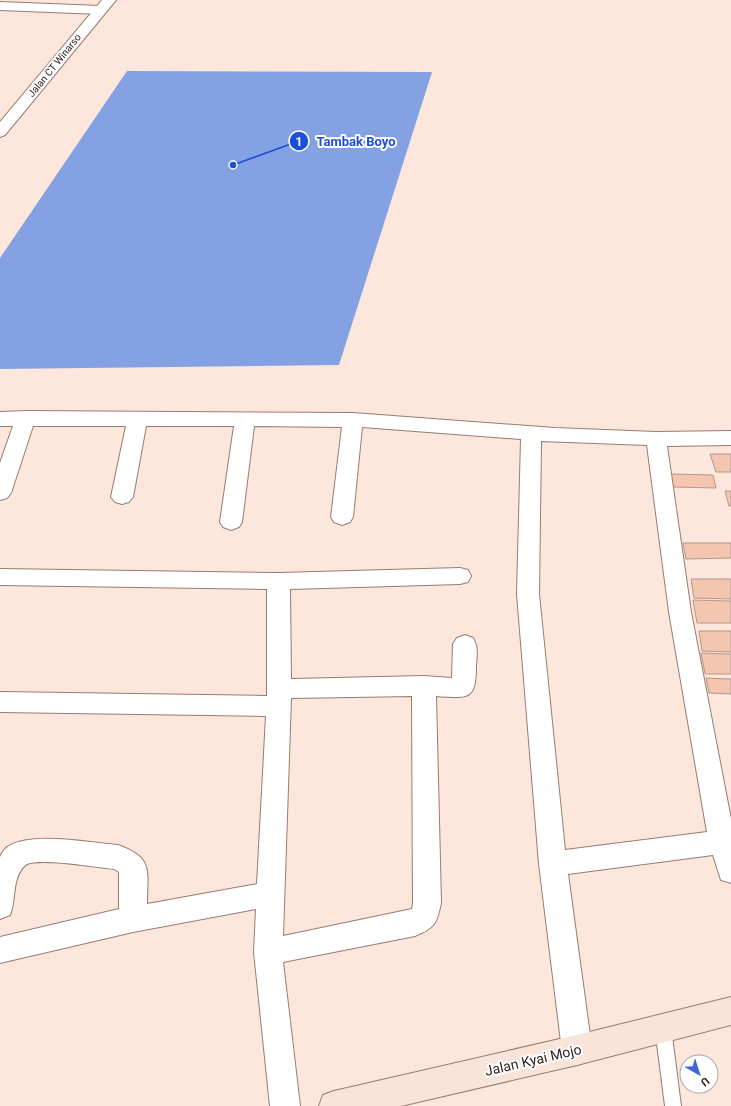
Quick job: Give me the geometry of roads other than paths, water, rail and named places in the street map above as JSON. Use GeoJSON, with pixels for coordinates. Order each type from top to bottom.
{"type":"FeatureCollection","features":[{"type":"Feature","properties":{"kind":"main road","name":"Jalan Kyai Mojo"},"geometry":{"type":"LineString","coordinates":[[334,1106],[577,1050],[731,1011]]}},
{"type":"Feature","properties":{"kind":"street"},"geometry":{"type":"LineString","coordinates":[[0,6],[105,5]]}},
{"type":"Feature","properties":{"kind":"street","name":"Jalan CT Winarso"},"geometry":{"type":"LineString","coordinates":[[0,132],[76,38],[105,5]]}},
{"type":"Feature","properties":{"kind":"street"},"geometry":{"type":"LineString","coordinates":[[0,493],[26,418]]}},
{"type":"Feature","properties":{"kind":"street"},"geometry":{"type":"LineString","coordinates":[[0,419],[353,420],[531,434],[656,439],[731,438]]}},
{"type":"Feature","properties":{"kind":"street"},"geometry":{"type":"LineString","coordinates":[[122,497],[138,420]]}},
{"type":"Feature","properties":{"kind":"street"},"geometry":{"type":"LineString","coordinates":[[231,522],[245,420]]}},
{"type":"Feature","properties":{"kind":"street"},"geometry":{"type":"LineString","coordinates":[[342,517],[353,420]]}},
{"type":"Feature","properties":{"kind":"street"},"geometry":{"type":"LineString","coordinates":[[531,434],[528,594],[554,864],[577,1050]]}},
{"type":"Feature","properties":{"kind":"street"},"geometry":{"type":"LineString","coordinates":[[656,439],[680,612],[731,871]]}},
{"type":"Feature","properties":{"kind":"street"},"geometry":{"type":"LineString","coordinates":[[0,577],[279,581],[460,576]]}},
{"type":"Feature","properties":{"kind":"street"},"geometry":{"type":"LineString","coordinates":[[279,581],[279,697],[268,952],[285,1106]]}},
{"type":"Feature","properties":{"kind":"street"},"geometry":{"type":"LineString","coordinates":[[0,702],[279,697],[424,686],[456,688],[464,685],[465,644]]}},
{"type":"Feature","properties":{"kind":"street"},"geometry":{"type":"LineString","coordinates":[[268,952],[415,923],[424,917],[427,903],[424,686]]}},
{"type":"Feature","properties":{"kind":"street"},"geometry":{"type":"LineString","coordinates":[[554,864],[726,842]]}},
{"type":"Feature","properties":{"kind":"street"},"geometry":{"type":"LineString","coordinates":[[0,906],[3,877],[14,858],[22,853],[40,850],[118,857],[133,866],[133,919]]}},
{"type":"Feature","properties":{"kind":"street"},"geometry":{"type":"LineString","coordinates":[[0,950],[133,919],[270,894]]}},
{"type":"Feature","properties":{"kind":"lane"},"geometry":{"type":"LineString","coordinates":[[663,1028],[673,1106]]}},
{"type":"Feature","properties":{"kind":"water"},"geometry":{"type":"Polygon","coordinates":[[[127,71],[432,72],[339,365],[0,369],[0,258],[127,71]]]}},
{"type":"Feature","properties":{"kind":"place","name":"Tambak Boyo"},"geometry":{"type":"Point","coordinates":[233,165]}}]}
